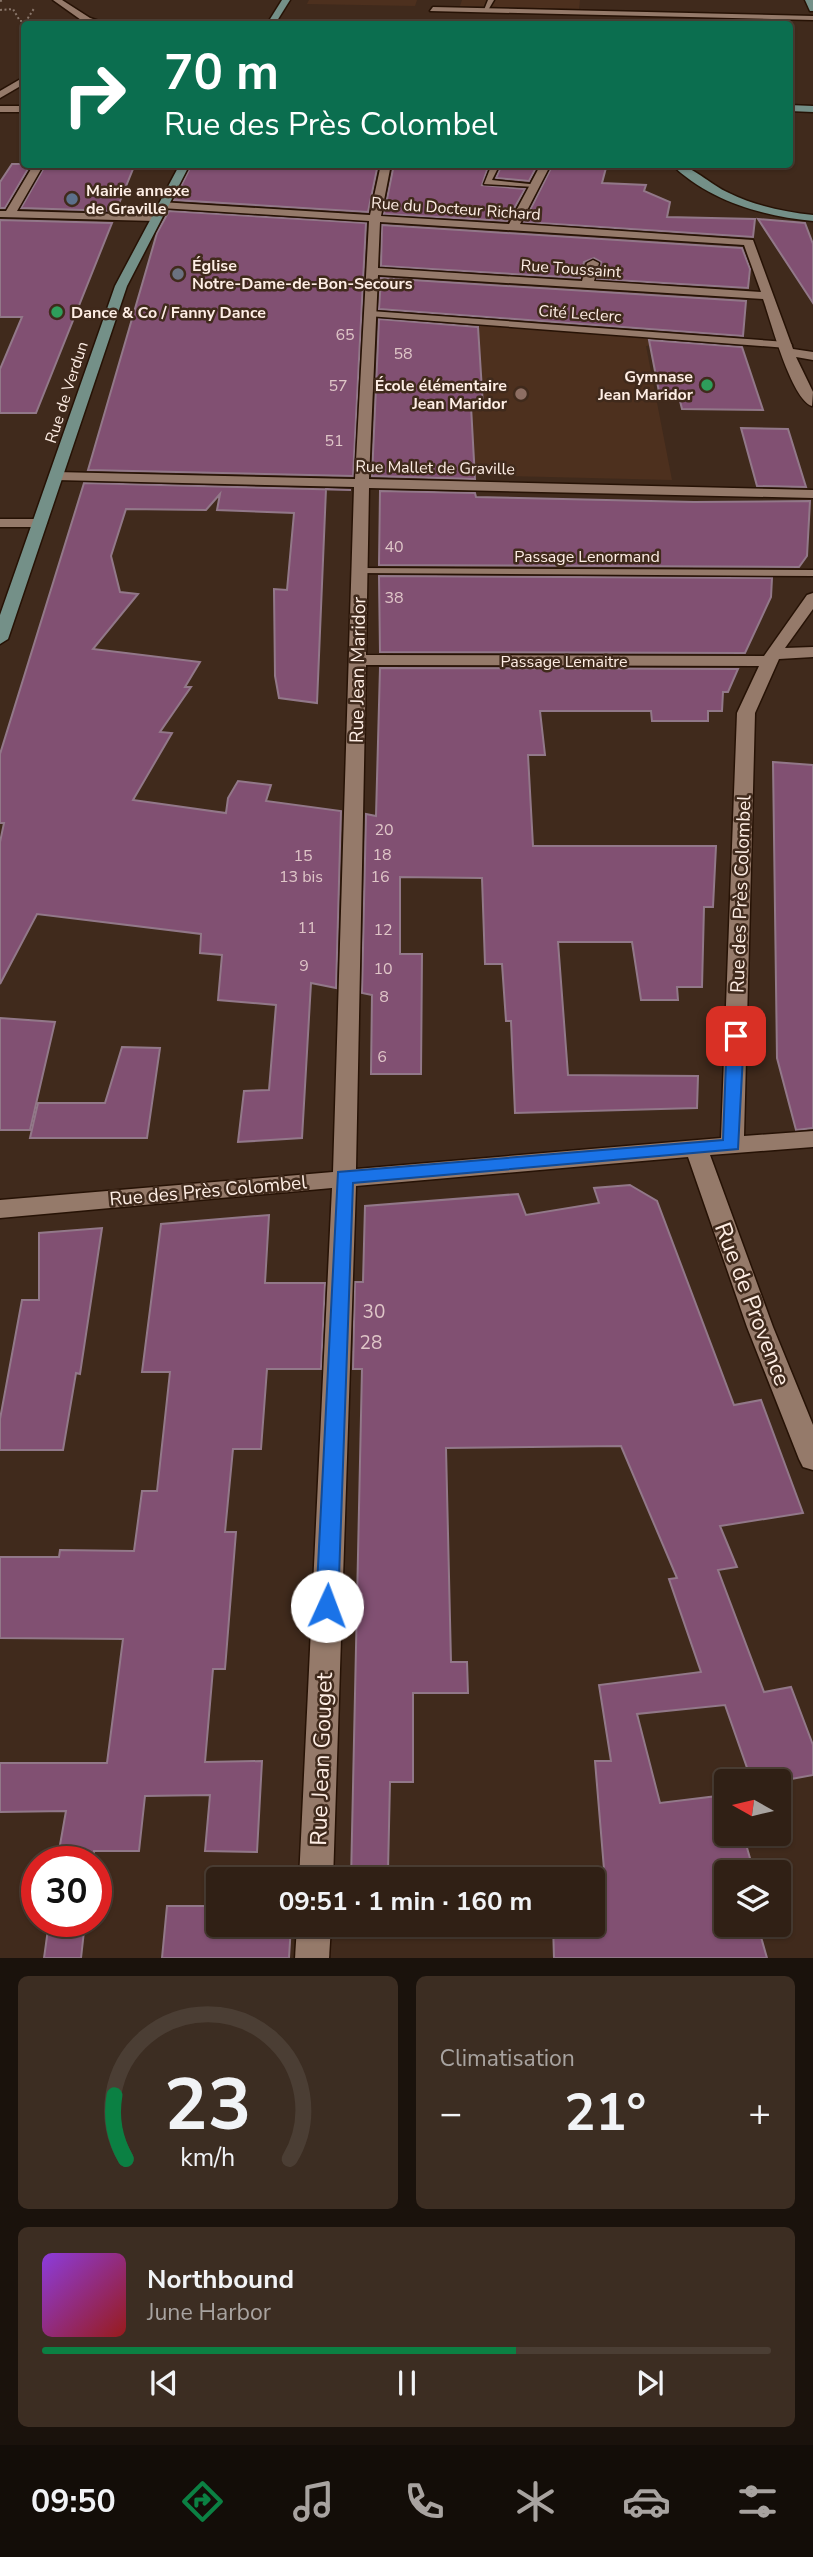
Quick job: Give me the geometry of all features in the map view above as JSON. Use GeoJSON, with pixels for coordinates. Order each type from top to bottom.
{"type":"FeatureCollection","features":[{"type":"Feature","properties":{"kind":"main road"},"geometry":{"type":"LineString","coordinates":[[273,21],[286,0]]}},
{"type":"Feature","properties":{"kind":"main road"},"geometry":{"type":"LineString","coordinates":[[809,0],[813,9]]}},
{"type":"Feature","properties":{"kind":"main road"},"geometry":{"type":"LineString","coordinates":[[793,108],[813,109]]}},
{"type":"Feature","properties":{"kind":"main road","name":"Rue de Verdun"},"geometry":{"type":"LineString","coordinates":[[0,639],[121,286],[183,168]]}},
{"type":"Feature","properties":{"kind":"main road"},"geometry":{"type":"LineString","coordinates":[[680,168],[696,182],[764,211],[813,218]]}},
{"type":"Feature","properties":{"kind":"main road"},"geometry":{"type":"LineString","coordinates":[[732,198],[813,208]]}},
{"type":"Feature","properties":{"kind":"street"},"geometry":{"type":"LineString","coordinates":[[57,0],[91,21]]}},
{"type":"Feature","properties":{"kind":"street"},"geometry":{"type":"LineString","coordinates":[[437,0],[432,13],[487,10],[751,13],[813,18]]}},
{"type":"Feature","properties":{"kind":"street"},"geometry":{"type":"LineString","coordinates":[[592,21],[595,0]]}},
{"type":"Feature","properties":{"kind":"street"},"geometry":{"type":"LineString","coordinates":[[0,95],[21,81]]}},
{"type":"Feature","properties":{"kind":"street"},"geometry":{"type":"LineString","coordinates":[[0,109],[21,109]]}},
{"type":"Feature","properties":{"kind":"street"},"geometry":{"type":"LineString","coordinates":[[5,214],[36,168]]}},
{"type":"Feature","properties":{"kind":"street","name":"Rue Jean Maridor"},"geometry":{"type":"LineString","coordinates":[[344,1177],[362,483],[375,218],[385,168]]}},
{"type":"Feature","properties":{"kind":"street"},"geometry":{"type":"LineString","coordinates":[[513,227],[544,168]]}},
{"type":"Feature","properties":{"kind":"street","name":"Rue du Docteur Richard"},"geometry":{"type":"LineString","coordinates":[[5,214],[158,211],[375,218],[749,242],[768,296]]}},
{"type":"Feature","properties":{"kind":"street"},"geometry":{"type":"LineString","coordinates":[[587,285],[593,263]]}},
{"type":"Feature","properties":{"kind":"street","name":"Rue Toussaint"},"geometry":{"type":"LineString","coordinates":[[373,271],[768,296]]}},
{"type":"Feature","properties":{"kind":"street"},"geometry":{"type":"LineString","coordinates":[[768,296],[795,372],[812,402]]}},
{"type":"Feature","properties":{"kind":"street"},"geometry":{"type":"LineString","coordinates":[[789,349],[813,356]]}},
{"type":"Feature","properties":{"kind":"street","name":"Rue Mallet de Graville"},"geometry":{"type":"LineString","coordinates":[[56,476],[813,495]]}},
{"type":"Feature","properties":{"kind":"street"},"geometry":{"type":"LineString","coordinates":[[0,523],[40,523]]}},
{"type":"Feature","properties":{"kind":"street","name":"Rue des Près Colombel"},"geometry":{"type":"LineString","coordinates":[[0,1209],[732,1145],[746,713],[771,657],[813,598]]}},
{"type":"Feature","properties":{"kind":"street","name":"Passage Lemaitre"},"geometry":{"type":"LineString","coordinates":[[358,660],[771,657],[813,652]]}},
{"type":"Feature","properties":{"kind":"street"},"geometry":{"type":"LineString","coordinates":[[732,1145],[813,1139]]}},
{"type":"Feature","properties":{"kind":"street","name":"Rue de Provence"},"geometry":{"type":"LineString","coordinates":[[696,1148],[760,1327],[813,1459]]}},
{"type":"Feature","properties":{"kind":"street","name":"Rue Jean Gouget"},"geometry":{"type":"LineString","coordinates":[[317,1867],[344,1177]]}},
{"type":"Feature","properties":{"kind":"street"},"geometry":{"type":"LineString","coordinates":[[312,1958],[313,1937]]}},
{"type":"Feature","properties":{"kind":"lane"},"geometry":{"type":"LineString","coordinates":[[487,10],[491,0]]}},
{"type":"Feature","properties":{"kind":"lane"},"geometry":{"type":"LineString","coordinates":[[494,168],[487,182],[536,185]]}},
{"type":"Feature","properties":{"kind":"lane","name":"Cité Leclerc"},"geometry":{"type":"LineString","coordinates":[[371,314],[789,349]]}},
{"type":"Feature","properties":{"kind":"lane","name":"Passage Lenormand"},"geometry":{"type":"LineString","coordinates":[[360,572],[813,573]]}},
{"type":"Feature","properties":{"kind":"path"},"geometry":{"type":"LineString","coordinates":[[0,10],[13,9],[20,21],[26,21],[38,1]]}},
{"type":"Feature","properties":{"kind":"shaded area"},"geometry":{"type":"Polygon","coordinates":[[[309,0],[417,0],[415,6],[307,4],[309,0]]]}},
{"type":"Feature","properties":{"kind":"shaded area"},"geometry":{"type":"Polygon","coordinates":[[[462,0],[580,0],[579,9],[460,6],[462,0]]]}},
{"type":"Feature","properties":{"kind":"shaded area","name":"École élémentaire Jean Maridor"},"geometry":{"type":"Polygon","coordinates":[[[390,319],[659,338],[659,345],[646,346],[672,480],[385,473],[390,319]]]}},
{"type":"Feature","properties":{"kind":"building"},"geometry":{"type":"Polygon","coordinates":[[[12,164],[21,164],[21,168],[29,168],[5,208],[0,208],[0,182],[12,164]]]}},
{"type":"Feature","properties":{"kind":"building"},"geometry":{"type":"Polygon","coordinates":[[[44,168],[133,168],[116,211],[21,208],[44,168]]]}},
{"type":"Feature","properties":{"kind":"building"},"geometry":{"type":"Polygon","coordinates":[[[190,168],[377,168],[368,212],[174,200],[190,168]]]}},
{"type":"Feature","properties":{"kind":"building"},"geometry":{"type":"Polygon","coordinates":[[[393,168],[488,168],[482,185],[525,189],[507,221],[384,214],[393,168]]]}},
{"type":"Feature","properties":{"kind":"building"},"geometry":{"type":"Polygon","coordinates":[[[500,168],[536,168],[529,181],[496,178],[500,168]]]}},
{"type":"Feature","properties":{"kind":"building"},"geometry":{"type":"Polygon","coordinates":[[[551,168],[606,168],[602,183],[646,185],[644,191],[670,202],[667,217],[755,219],[753,237],[524,222],[551,168]]]}},
{"type":"Feature","properties":{"kind":"building"},"geometry":{"type":"Polygon","coordinates":[[[169,211],[366,223],[353,476],[88,470],[157,233],[169,211]]]}},
{"type":"Feature","properties":{"kind":"building"},"geometry":{"type":"Polygon","coordinates":[[[758,219],[805,223],[813,244],[813,303],[758,219]]]}},
{"type":"Feature","properties":{"kind":"building"},"geometry":{"type":"Polygon","coordinates":[[[0,220],[112,223],[36,413],[0,413],[0,369],[22,317],[0,317],[0,220]]]}},
{"type":"Feature","properties":{"kind":"building"},"geometry":{"type":"Polygon","coordinates":[[[382,225],[742,248],[750,269],[748,288],[597,279],[601,262],[594,258],[584,262],[580,278],[381,266],[382,225]]]}},
{"type":"Feature","properties":{"kind":"building"},"geometry":{"type":"Polygon","coordinates":[[[381,278],[746,301],[743,336],[379,309],[381,278]]]}},
{"type":"Feature","properties":{"kind":"building"},"geometry":{"type":"Polygon","coordinates":[[[379,319],[478,327],[483,406],[471,406],[475,479],[372,476],[379,319]]]}},
{"type":"Feature","properties":{"kind":"building","name":"Gymnase Jean Maridor"},"geometry":{"type":"Polygon","coordinates":[[[649,340],[742,347],[763,410],[682,409],[679,397],[660,397],[649,340]]]}},
{"type":"Feature","properties":{"kind":"building"},"geometry":{"type":"Polygon","coordinates":[[[741,428],[788,429],[806,487],[757,486],[741,428]]]}},
{"type":"Feature","properties":{"kind":"building"},"geometry":{"type":"Polygon","coordinates":[[[84,483],[326,489],[317,703],[279,698],[275,676],[274,589],[287,590],[294,513],[217,510],[220,494],[206,510],[126,509],[111,556],[120,592],[138,594],[93,649],[200,662],[185,687],[191,687],[160,732],[172,733],[133,800],[226,813],[228,798],[238,781],[271,785],[266,801],[341,811],[336,988],[311,983],[302,1138],[238,1142],[244,1091],[269,1090],[276,1005],[218,1000],[222,955],[200,953],[201,934],[37,914],[0,984],[0,842],[4,823],[0,823],[0,754],[84,483]]]}},
{"type":"Feature","properties":{"kind":"building"},"geometry":{"type":"Polygon","coordinates":[[[380,491],[475,493],[476,497],[694,502],[810,501],[807,556],[799,567],[379,565],[380,491]]]}},
{"type":"Feature","properties":{"kind":"building"},"geometry":{"type":"Polygon","coordinates":[[[379,576],[772,578],[771,597],[745,653],[380,652],[379,576]]]}},
{"type":"Feature","properties":{"kind":"building"},"geometry":{"type":"Polygon","coordinates":[[[380,668],[738,669],[728,692],[723,692],[722,711],[708,711],[708,721],[652,721],[651,711],[540,711],[545,755],[528,755],[533,846],[716,846],[713,907],[704,907],[702,987],[677,987],[678,1000],[641,1000],[632,942],[558,942],[568,1075],[698,1076],[697,1108],[515,1113],[511,1021],[506,1021],[502,964],[485,964],[482,878],[400,877],[400,954],[422,954],[421,1074],[371,1074],[372,995],[362,993],[366,814],[376,816],[380,668]]]}},
{"type":"Feature","properties":{"kind":"building"},"geometry":{"type":"Polygon","coordinates":[[[773,762],[813,765],[813,1128],[796,1130],[777,1058],[773,762]]]}},
{"type":"Feature","properties":{"kind":"building"},"geometry":{"type":"Polygon","coordinates":[[[0,1018],[55,1022],[30,1130],[0,1130],[0,1018]]]}},
{"type":"Feature","properties":{"kind":"building"},"geometry":{"type":"Polygon","coordinates":[[[122,1047],[160,1048],[147,1138],[30,1138],[38,1103],[105,1103],[122,1047]]]}},
{"type":"Feature","properties":{"kind":"building"},"geometry":{"type":"Polygon","coordinates":[[[630,1185],[657,1201],[734,1405],[761,1400],[803,1513],[720,1526],[737,1567],[718,1570],[764,1692],[791,1687],[813,1745],[813,1775],[791,1779],[791,1769],[747,1769],[725,1705],[637,1714],[660,1803],[714,1796],[714,1846],[746,1846],[751,1860],[714,1860],[714,1937],[761,1937],[767,1958],[554,1958],[553,1937],[605,1937],[605,1867],[595,1761],[611,1761],[599,1685],[701,1672],[669,1579],[677,1578],[621,1446],[446,1448],[451,1662],[467,1662],[468,1693],[413,1693],[413,1782],[390,1782],[388,1867],[351,1867],[362,1369],[353,1369],[355,1282],[363,1282],[365,1206],[518,1194],[526,1215],[599,1203],[594,1188],[630,1185]]]}},
{"type":"Feature","properties":{"kind":"building"},"geometry":{"type":"Polygon","coordinates":[[[269,1215],[265,1283],[325,1283],[321,1369],[267,1369],[261,1449],[233,1449],[225,1532],[236,1532],[225,1669],[213,1669],[205,1762],[262,1761],[257,1852],[205,1851],[210,1795],[145,1796],[139,1851],[112,1851],[112,1846],[60,1846],[66,1811],[0,1812],[0,1763],[107,1763],[123,1639],[0,1638],[0,1557],[59,1557],[60,1550],[134,1551],[142,1491],[157,1491],[170,1372],[142,1372],[161,1224],[269,1215]]]}},
{"type":"Feature","properties":{"kind":"building"},"geometry":{"type":"Polygon","coordinates":[[[102,1228],[80,1374],[76,1373],[63,1450],[0,1450],[0,1419],[22,1300],[39,1300],[39,1233],[102,1228]]]}},
{"type":"Feature","properties":{"kind":"building"},"geometry":{"type":"Polygon","coordinates":[[[167,1906],[206,1906],[206,1937],[290,1937],[289,1958],[162,1958],[167,1906]]]}},
{"type":"Feature","properties":{"kind":"building"},"geometry":{"type":"Polygon","coordinates":[[[47,1937],[83,1937],[81,1958],[44,1958],[47,1937]]]}},
{"type":"Feature","properties":{"kind":"place","name":"Mairie annexe de Graville"},"geometry":{"type":"Point","coordinates":[72,199]}},
{"type":"Feature","properties":{"kind":"place","name":"Église Notre-Dame-de-Bon-Secours"},"geometry":{"type":"Point","coordinates":[178,274]}},
{"type":"Feature","properties":{"kind":"place","name":"Dance & Co / Fanny Dance"},"geometry":{"type":"Point","coordinates":[57,312]}},
{"type":"Feature","properties":{"kind":"place","name":"Gymnase Jean Maridor"},"geometry":{"type":"Point","coordinates":[707,385]}},
{"type":"Feature","properties":{"kind":"place","name":"École élémentaire Jean Maridor"},"geometry":{"type":"Point","coordinates":[521,394]}},
{"type":"Feature","properties":{"kind":"route"},"geometry":{"type":"LineString","coordinates":[[327,1606],[344,1177],[732,1145],[736,1036]]}}]}
